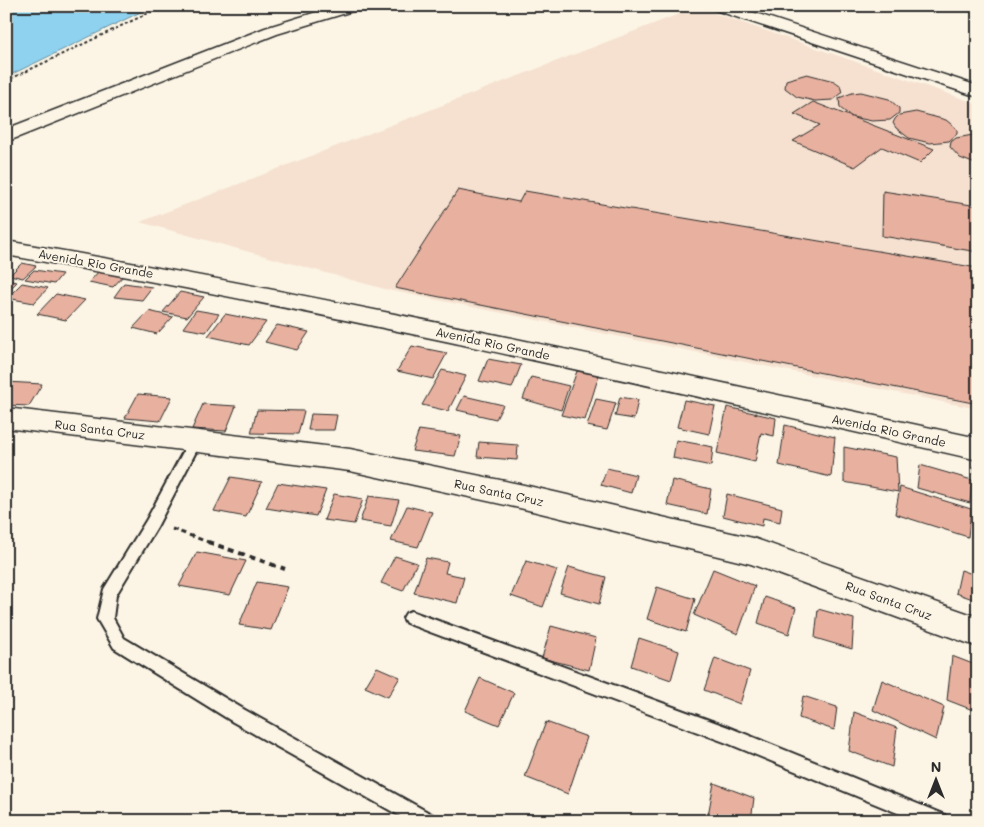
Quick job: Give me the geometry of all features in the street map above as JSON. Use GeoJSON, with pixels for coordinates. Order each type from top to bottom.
{"type":"FeatureCollection","features":[{"type":"Feature","properties":{"kind":"street"},"geometry":{"type":"LineString","coordinates":[[6,136],[271,31],[353,6]]}},
{"type":"Feature","properties":{"kind":"street"},"geometry":{"type":"LineString","coordinates":[[718,6],[978,92]]}},
{"type":"Feature","properties":{"kind":"street","name":"Avenida Rio Grande"},"geometry":{"type":"LineString","coordinates":[[6,248],[118,266],[353,313],[978,450]]}},
{"type":"Feature","properties":{"kind":"street","name":"Rua Santa Cruz"},"geometry":{"type":"LineString","coordinates":[[6,418],[350,460],[524,497],[752,551],[978,632]]}},
{"type":"Feature","properties":{"kind":"lane"},"geometry":{"type":"LineString","coordinates":[[196,440],[152,523],[109,594],[104,619],[119,643],[239,716],[427,821]]}},
{"type":"Feature","properties":{"kind":"lane"},"geometry":{"type":"LineString","coordinates":[[411,618],[728,735],[939,821]]}},
{"type":"Feature","properties":{"kind":"path"},"geometry":{"type":"LineString","coordinates":[[6,81],[163,6]]}},
{"type":"Feature","properties":{"kind":"path"},"geometry":{"type":"LineString","coordinates":[[152,523],[285,569]]}},
{"type":"Feature","properties":{"kind":"shaded area"},"geometry":{"type":"Polygon","coordinates":[[[697,7],[978,104],[978,409],[388,290],[140,222],[697,7]]]}},
{"type":"Feature","properties":{"kind":"water"},"geometry":{"type":"Polygon","coordinates":[[[6,6],[153,6],[6,77],[6,6]]]}},
{"type":"Feature","properties":{"kind":"building"},"geometry":{"type":"Polygon","coordinates":[[[807,74],[834,81],[840,85],[842,93],[833,100],[815,101],[797,97],[785,88],[786,80],[807,74]]]}},
{"type":"Feature","properties":{"kind":"building"},"geometry":{"type":"Polygon","coordinates":[[[861,92],[889,99],[899,108],[899,113],[890,120],[872,121],[852,117],[840,108],[839,98],[861,92]]]}},
{"type":"Feature","properties":{"kind":"building"},"geometry":{"type":"Polygon","coordinates":[[[813,102],[934,149],[920,163],[882,147],[855,167],[793,141],[820,125],[794,114],[813,102]]]}},
{"type":"Feature","properties":{"kind":"building"},"geometry":{"type":"Polygon","coordinates":[[[916,112],[946,120],[957,129],[957,134],[949,141],[930,143],[909,138],[896,128],[893,123],[899,115],[916,112]]]}},
{"type":"Feature","properties":{"kind":"building"},"geometry":{"type":"Polygon","coordinates":[[[978,135],[978,165],[960,158],[950,147],[951,142],[956,138],[978,135]]]}},
{"type":"Feature","properties":{"kind":"building"},"geometry":{"type":"Polygon","coordinates":[[[458,190],[519,202],[525,191],[978,268],[978,404],[395,288],[458,190]]]}},
{"type":"Feature","properties":{"kind":"building"},"geometry":{"type":"Polygon","coordinates":[[[883,191],[978,206],[978,252],[882,236],[883,191]]]}},
{"type":"Feature","properties":{"kind":"building"},"geometry":{"type":"Polygon","coordinates":[[[22,263],[36,266],[23,278],[10,275],[22,263]]]}},
{"type":"Feature","properties":{"kind":"building"},"geometry":{"type":"Polygon","coordinates":[[[34,270],[62,274],[54,284],[25,279],[34,270]]]}},
{"type":"Feature","properties":{"kind":"building"},"geometry":{"type":"Polygon","coordinates":[[[100,270],[124,275],[113,287],[89,282],[100,270]]]}},
{"type":"Feature","properties":{"kind":"building"},"geometry":{"type":"Polygon","coordinates":[[[6,280],[17,282],[6,293],[6,280]]]}},
{"type":"Feature","properties":{"kind":"building"},"geometry":{"type":"Polygon","coordinates":[[[22,283],[48,288],[34,303],[7,298],[22,283]]]}},
{"type":"Feature","properties":{"kind":"building"},"geometry":{"type":"Polygon","coordinates":[[[124,283],[152,287],[142,300],[114,297],[124,283]]]}},
{"type":"Feature","properties":{"kind":"building"},"geometry":{"type":"Polygon","coordinates":[[[180,292],[204,297],[187,317],[163,312],[180,292]]]}},
{"type":"Feature","properties":{"kind":"building"},"geometry":{"type":"Polygon","coordinates":[[[56,294],[85,300],[66,320],[37,314],[56,294]]]}},
{"type":"Feature","properties":{"kind":"building"},"geometry":{"type":"Polygon","coordinates":[[[196,310],[219,314],[206,332],[183,328],[196,310]]]}},
{"type":"Feature","properties":{"kind":"building"},"geometry":{"type":"Polygon","coordinates":[[[149,311],[173,317],[157,334],[133,328],[149,311]]]}},
{"type":"Feature","properties":{"kind":"building"},"geometry":{"type":"Polygon","coordinates":[[[225,314],[266,322],[249,345],[208,336],[225,314]]]}},
{"type":"Feature","properties":{"kind":"building"},"geometry":{"type":"Polygon","coordinates":[[[277,325],[309,332],[297,350],[265,342],[277,325]]]}},
{"type":"Feature","properties":{"kind":"building"},"geometry":{"type":"Polygon","coordinates":[[[412,346],[447,353],[433,379],[397,371],[412,346]]]}},
{"type":"Feature","properties":{"kind":"building"},"geometry":{"type":"Polygon","coordinates":[[[488,359],[521,365],[512,388],[479,381],[488,359]]]}},
{"type":"Feature","properties":{"kind":"building"},"geometry":{"type":"Polygon","coordinates":[[[442,370],[466,376],[448,411],[422,405],[442,370]]]}},
{"type":"Feature","properties":{"kind":"building"},"geometry":{"type":"Polygon","coordinates":[[[577,371],[599,375],[585,420],[561,415],[577,371]]]}},
{"type":"Feature","properties":{"kind":"building"},"geometry":{"type":"Polygon","coordinates":[[[531,377],[569,386],[561,410],[523,399],[531,377]]]}},
{"type":"Feature","properties":{"kind":"building"},"geometry":{"type":"Polygon","coordinates":[[[6,382],[42,384],[29,406],[6,405],[6,382]]]}},
{"type":"Feature","properties":{"kind":"building"},"geometry":{"type":"Polygon","coordinates":[[[138,394],[172,397],[160,421],[125,418],[138,394]]]}},
{"type":"Feature","properties":{"kind":"building"},"geometry":{"type":"Polygon","coordinates":[[[464,396],[503,405],[496,419],[457,410],[464,396]]]}},
{"type":"Feature","properties":{"kind":"building"},"geometry":{"type":"Polygon","coordinates":[[[620,397],[638,400],[634,419],[615,416],[620,397]]]}},
{"type":"Feature","properties":{"kind":"building"},"geometry":{"type":"Polygon","coordinates":[[[596,399],[616,403],[607,430],[587,426],[596,399]]]}},
{"type":"Feature","properties":{"kind":"building"},"geometry":{"type":"Polygon","coordinates":[[[684,400],[715,406],[709,434],[677,427],[684,400]]]}},
{"type":"Feature","properties":{"kind":"building"},"geometry":{"type":"Polygon","coordinates":[[[203,404],[236,406],[226,431],[192,429],[203,404]]]}},
{"type":"Feature","properties":{"kind":"building"},"geometry":{"type":"Polygon","coordinates":[[[727,407],[776,418],[774,436],[761,433],[755,462],[717,453],[727,407]]]}},
{"type":"Feature","properties":{"kind":"building"},"geometry":{"type":"Polygon","coordinates":[[[257,410],[304,411],[298,434],[251,433],[257,410]]]}},
{"type":"Feature","properties":{"kind":"building"},"geometry":{"type":"Polygon","coordinates":[[[311,414],[337,415],[334,430],[308,430],[311,414]]]}},
{"type":"Feature","properties":{"kind":"building"},"geometry":{"type":"Polygon","coordinates":[[[785,425],[835,437],[831,477],[779,465],[785,425]]]}},
{"type":"Feature","properties":{"kind":"building"},"geometry":{"type":"Polygon","coordinates":[[[419,430],[461,436],[455,456],[412,451],[419,430]]]}},
{"type":"Feature","properties":{"kind":"building"},"geometry":{"type":"Polygon","coordinates":[[[676,440],[713,447],[711,466],[673,458],[676,440]]]}},
{"type":"Feature","properties":{"kind":"building"},"geometry":{"type":"Polygon","coordinates":[[[479,442],[518,445],[517,460],[477,457],[479,442]]]}},
{"type":"Feature","properties":{"kind":"building"},"geometry":{"type":"Polygon","coordinates":[[[844,447],[896,457],[898,492],[844,482],[844,447]]]}},
{"type":"Feature","properties":{"kind":"building"},"geometry":{"type":"Polygon","coordinates":[[[920,465],[972,480],[970,503],[917,488],[920,465]]]}},
{"type":"Feature","properties":{"kind":"building"},"geometry":{"type":"Polygon","coordinates":[[[974,466],[978,467],[978,492],[976,492],[974,466]]]}},
{"type":"Feature","properties":{"kind":"building"},"geometry":{"type":"Polygon","coordinates":[[[607,468],[636,475],[631,493],[601,485],[607,468]]]}},
{"type":"Feature","properties":{"kind":"building"},"geometry":{"type":"Polygon","coordinates":[[[231,477],[262,482],[246,517],[214,511],[231,477]]]}},
{"type":"Feature","properties":{"kind":"building"},"geometry":{"type":"Polygon","coordinates":[[[672,480],[711,489],[707,514],[667,505],[672,480]]]}},
{"type":"Feature","properties":{"kind":"building"},"geometry":{"type":"Polygon","coordinates":[[[278,483],[326,490],[316,516],[266,508],[278,483]]]}},
{"type":"Feature","properties":{"kind":"building"},"geometry":{"type":"Polygon","coordinates":[[[900,487],[971,509],[968,537],[895,514],[900,487]]]}},
{"type":"Feature","properties":{"kind":"building"},"geometry":{"type":"Polygon","coordinates":[[[334,494],[363,499],[354,524],[324,520],[334,494]]]}},
{"type":"Feature","properties":{"kind":"building"},"geometry":{"type":"Polygon","coordinates":[[[727,494],[782,508],[780,522],[763,518],[762,526],[723,516],[727,494]]]}},
{"type":"Feature","properties":{"kind":"building"},"geometry":{"type":"Polygon","coordinates":[[[369,496],[399,500],[391,526],[360,521],[369,496]]]}},
{"type":"Feature","properties":{"kind":"building"},"geometry":{"type":"Polygon","coordinates":[[[976,502],[978,502],[978,541],[971,539],[976,502]]]}},
{"type":"Feature","properties":{"kind":"building"},"geometry":{"type":"Polygon","coordinates":[[[407,506],[432,512],[418,547],[391,541],[407,506]]]}},
{"type":"Feature","properties":{"kind":"building"},"geometry":{"type":"Polygon","coordinates":[[[197,552],[246,561],[230,595],[179,586],[197,552]]]}},
{"type":"Feature","properties":{"kind":"building"},"geometry":{"type":"Polygon","coordinates":[[[395,556],[417,563],[403,591],[381,583],[395,556]]]}},
{"type":"Feature","properties":{"kind":"building"},"geometry":{"type":"Polygon","coordinates":[[[426,558],[448,562],[445,573],[464,577],[457,603],[414,593],[426,558]]]}},
{"type":"Feature","properties":{"kind":"building"},"geometry":{"type":"Polygon","coordinates":[[[526,561],[557,570],[543,607],[511,596],[526,561]]]}},
{"type":"Feature","properties":{"kind":"building"},"geometry":{"type":"Polygon","coordinates":[[[569,567],[606,577],[599,604],[560,593],[569,567]]]}},
{"type":"Feature","properties":{"kind":"building"},"geometry":{"type":"Polygon","coordinates":[[[713,569],[755,586],[738,634],[694,615],[713,569]]]}},
{"type":"Feature","properties":{"kind":"building"},"geometry":{"type":"Polygon","coordinates":[[[961,570],[978,576],[978,601],[956,593],[961,570]]]}},
{"type":"Feature","properties":{"kind":"building"},"geometry":{"type":"Polygon","coordinates":[[[257,582],[288,587],[271,630],[239,625],[257,582]]]}},
{"type":"Feature","properties":{"kind":"building"},"geometry":{"type":"Polygon","coordinates":[[[657,587],[695,599],[686,632],[647,619],[657,587]]]}},
{"type":"Feature","properties":{"kind":"building"},"geometry":{"type":"Polygon","coordinates":[[[765,597],[796,608],[789,634],[758,623],[765,597]]]}},
{"type":"Feature","properties":{"kind":"building"},"geometry":{"type":"Polygon","coordinates":[[[818,609],[854,619],[852,649],[815,638],[818,609]]]}},
{"type":"Feature","properties":{"kind":"building"},"geometry":{"type":"Polygon","coordinates":[[[551,626],[596,638],[589,670],[542,658],[551,626]]]}},
{"type":"Feature","properties":{"kind":"building"},"geometry":{"type":"Polygon","coordinates":[[[639,638],[679,651],[671,680],[631,666],[639,638]]]}},
{"type":"Feature","properties":{"kind":"building"},"geometry":{"type":"Polygon","coordinates":[[[952,656],[978,666],[978,712],[947,700],[952,656]]]}},
{"type":"Feature","properties":{"kind":"building"},"geometry":{"type":"Polygon","coordinates":[[[715,658],[750,671],[740,704],[704,690],[715,658]]]}},
{"type":"Feature","properties":{"kind":"building"},"geometry":{"type":"Polygon","coordinates":[[[377,667],[400,677],[388,697],[365,687],[377,667]]]}},
{"type":"Feature","properties":{"kind":"building"},"geometry":{"type":"Polygon","coordinates":[[[480,678],[514,693],[499,725],[465,711],[480,678]]]}},
{"type":"Feature","properties":{"kind":"building"},"geometry":{"type":"Polygon","coordinates":[[[882,680],[944,707],[936,740],[873,710],[882,680]]]}},
{"type":"Feature","properties":{"kind":"building"},"geometry":{"type":"Polygon","coordinates":[[[803,696],[837,707],[834,730],[799,718],[803,696]]]}},
{"type":"Feature","properties":{"kind":"building"},"geometry":{"type":"Polygon","coordinates":[[[854,712],[897,728],[892,767],[849,751],[854,712]]]}},
{"type":"Feature","properties":{"kind":"building"},"geometry":{"type":"Polygon","coordinates":[[[546,722],[587,737],[568,794],[525,777],[546,722]]]}},
{"type":"Feature","properties":{"kind":"building"},"geometry":{"type":"Polygon","coordinates":[[[714,783],[754,798],[751,821],[707,821],[714,783]]]}}]}
